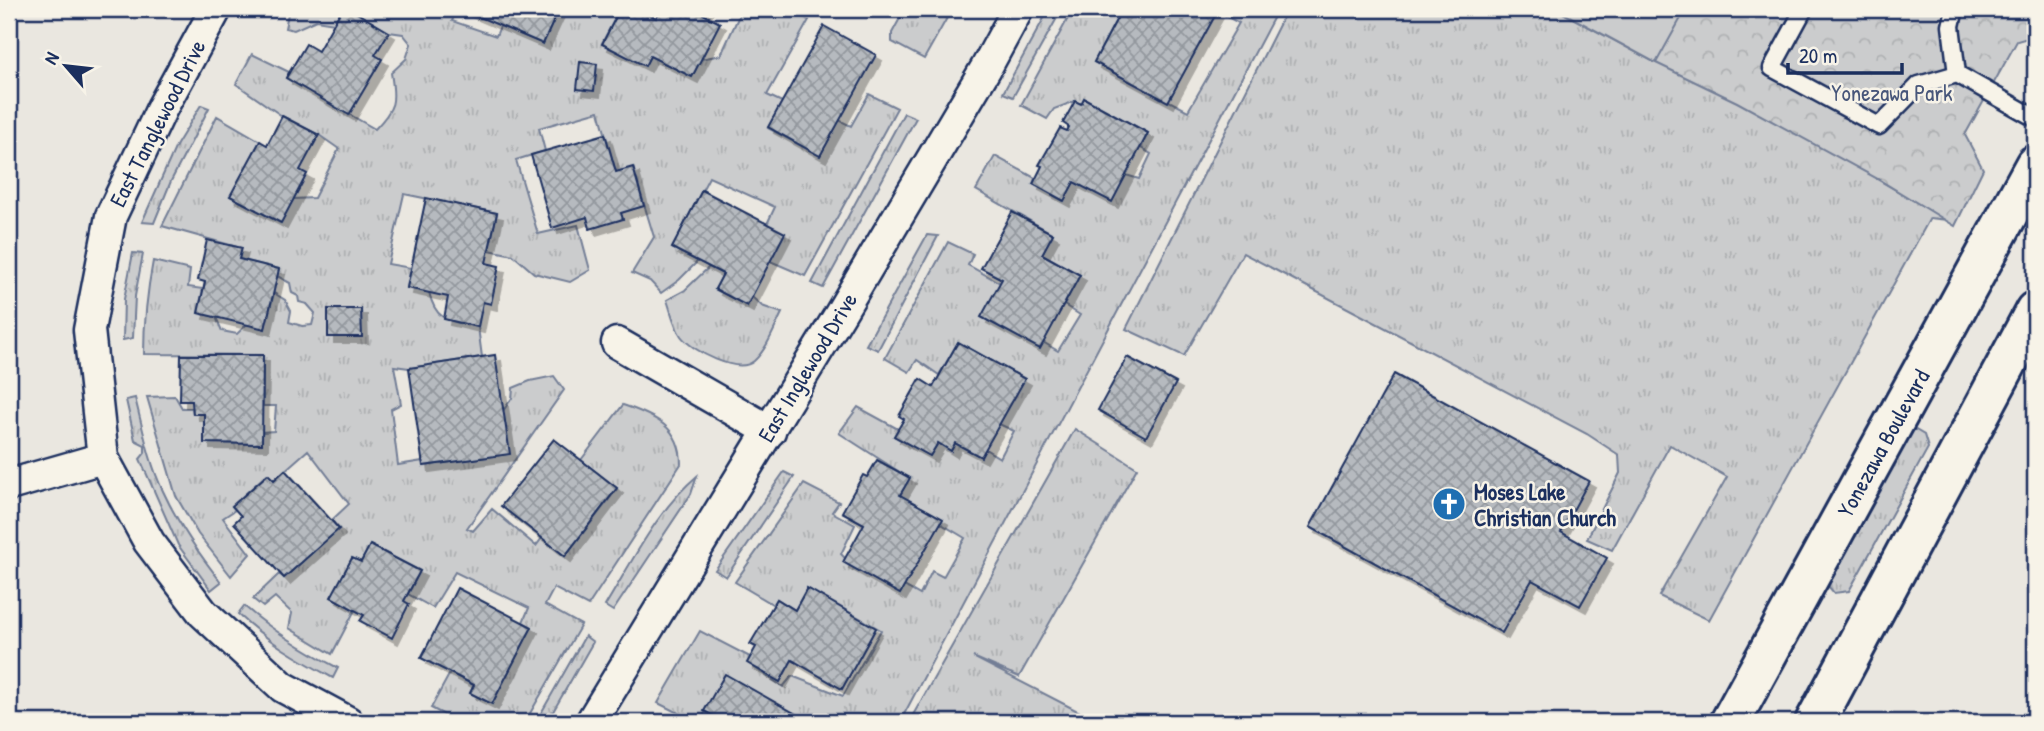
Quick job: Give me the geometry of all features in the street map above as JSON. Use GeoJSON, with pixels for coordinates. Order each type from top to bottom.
{"type":"FeatureCollection","features":[{"type":"Feature","properties":{"kind":"street","name":"East Tanglewood Drive"},"geometry":{"type":"LineString","coordinates":[[216,9],[162,108],[111,216],[89,330],[103,458],[149,542],[203,614],[283,687],[348,722]]}},
{"type":"Feature","properties":{"kind":"street","name":"East Inglewood Drive"},"geometry":{"type":"LineString","coordinates":[[591,722],[770,430],[986,68],[1017,9]]}},
{"type":"Feature","properties":{"kind":"street","name":"Yonezawa Boulevard"},"geometry":{"type":"LineString","coordinates":[[1730,722],[2035,165]]}},
{"type":"Feature","properties":{"kind":"street"},"geometry":{"type":"LineString","coordinates":[[1815,722],[2035,312]]}},
{"type":"Feature","properties":{"kind":"street"},"geometry":{"type":"LineString","coordinates":[[617,343],[770,430]]}},
{"type":"Feature","properties":{"kind":"street"},"geometry":{"type":"LineString","coordinates":[[9,485],[103,458]]}},
{"type":"Feature","properties":{"kind":"lane"},"geometry":{"type":"LineString","coordinates":[[1804,9],[1772,68],[1879,126],[1919,85],[1957,74],[2035,118]]}},
{"type":"Feature","properties":{"kind":"lane"},"geometry":{"type":"LineString","coordinates":[[1955,9],[1951,26],[1957,74]]}},
{"type":"Feature","properties":{"kind":"green space"},"geometry":{"type":"Polygon","coordinates":[[[289,9],[342,9],[334,23],[316,20],[294,30],[285,28],[289,9]]]}},
{"type":"Feature","properties":{"kind":"green space"},"geometry":{"type":"Polygon","coordinates":[[[350,9],[457,9],[452,21],[496,36],[500,26],[543,44],[559,9],[620,9],[602,43],[645,65],[650,56],[692,77],[701,59],[721,55],[742,9],[787,9],[809,20],[767,95],[782,102],[768,128],[820,156],[839,120],[851,126],[869,94],[897,108],[805,276],[770,261],[767,224],[775,207],[709,177],[672,248],[698,261],[661,293],[650,281],[632,273],[654,237],[633,168],[616,172],[599,111],[539,128],[545,151],[516,160],[538,234],[578,225],[590,270],[570,282],[534,273],[513,255],[489,250],[497,213],[404,194],[388,264],[411,268],[407,287],[429,292],[440,315],[452,321],[478,327],[482,357],[409,368],[394,366],[401,404],[391,409],[398,465],[423,461],[424,466],[509,454],[503,411],[512,398],[513,388],[554,376],[564,390],[467,528],[473,531],[492,509],[536,546],[542,538],[565,556],[617,489],[581,460],[623,405],[664,425],[671,432],[680,451],[681,464],[588,606],[554,588],[545,605],[581,625],[525,722],[458,722],[431,708],[450,673],[474,685],[470,693],[492,704],[532,627],[523,622],[529,608],[455,572],[433,608],[408,594],[420,571],[370,545],[361,562],[352,558],[332,597],[355,610],[332,654],[289,628],[292,613],[275,597],[263,607],[253,599],[279,574],[284,578],[338,529],[332,520],[349,504],[308,450],[274,480],[267,474],[232,506],[235,510],[223,518],[250,554],[231,576],[198,534],[176,496],[147,397],[175,396],[182,408],[192,408],[193,414],[204,414],[204,443],[262,444],[262,432],[274,431],[276,406],[263,406],[263,355],[144,354],[145,319],[153,261],[190,270],[188,287],[203,289],[198,313],[216,317],[222,331],[237,334],[247,324],[265,328],[274,293],[285,300],[291,311],[289,322],[302,326],[312,325],[315,313],[307,304],[299,302],[298,296],[292,293],[290,283],[277,276],[279,269],[239,259],[241,248],[162,226],[217,116],[260,141],[231,196],[280,223],[293,199],[314,198],[339,149],[282,116],[236,84],[252,54],[289,72],[286,78],[375,129],[382,122],[392,104],[391,73],[406,59],[411,44],[403,34],[389,32],[350,9]]]}},
{"type":"Feature","properties":{"kind":"green space"},"geometry":{"type":"Polygon","coordinates":[[[905,9],[952,9],[924,59],[892,42],[892,33],[905,9]]]}},
{"type":"Feature","properties":{"kind":"green space"},"geometry":{"type":"Polygon","coordinates":[[[1049,9],[1062,9],[1013,97],[1003,93],[1049,9]]]}},
{"type":"Feature","properties":{"kind":"green space"},"geometry":{"type":"Polygon","coordinates":[[[1073,9],[1111,9],[1117,18],[1094,62],[1188,111],[1239,23],[1212,9],[1278,9],[900,722],[810,722],[725,675],[700,722],[658,703],[700,631],[750,657],[748,663],[783,687],[792,676],[843,696],[881,630],[807,588],[795,610],[777,599],[774,605],[735,582],[804,484],[839,502],[832,512],[855,525],[841,554],[845,558],[844,562],[900,594],[904,586],[920,595],[932,571],[943,577],[965,538],[940,523],[942,519],[900,495],[909,478],[839,433],[858,407],[898,429],[894,436],[930,456],[938,443],[951,450],[955,443],[981,457],[985,449],[1000,458],[1014,431],[999,424],[1024,379],[958,342],[939,375],[917,360],[909,372],[885,358],[948,242],[973,254],[968,265],[1000,283],[1043,342],[1058,351],[1080,315],[1064,305],[1080,275],[1042,254],[1053,234],[976,190],[995,156],[1035,178],[1033,184],[1063,201],[1074,182],[1126,175],[1139,179],[1151,154],[1141,148],[1148,133],[1085,99],[1081,104],[1075,101],[1054,109],[1047,119],[1021,105],[1073,9]]]}},
{"type":"Feature","properties":{"kind":"green space"},"geometry":{"type":"Polygon","coordinates":[[[1287,9],[1787,9],[1877,179],[1947,220],[1930,218],[1709,620],[1659,596],[1727,477],[1670,445],[1612,550],[1587,539],[1620,473],[1619,455],[1587,434],[1243,253],[1184,356],[1126,329],[1287,9]]]}},
{"type":"Feature","properties":{"kind":"green space","name":"Yonezawa Park"},"geometry":{"type":"Polygon","coordinates":[[[1556,9],[2035,9],[2035,36],[2017,41],[1965,135],[1983,169],[1955,226],[1878,179],[1737,102],[1656,63],[1556,9]]]}},
{"type":"Feature","properties":{"kind":"green space"},"geometry":{"type":"Polygon","coordinates":[[[1556,9],[1686,9],[1656,63],[1556,9]]]}},
{"type":"Feature","properties":{"kind":"green space"},"geometry":{"type":"Polygon","coordinates":[[[201,105],[209,108],[171,181],[154,223],[142,222],[176,146],[201,105]]]}},
{"type":"Feature","properties":{"kind":"green space"},"geometry":{"type":"Polygon","coordinates":[[[904,113],[916,118],[823,288],[812,283],[904,113]]]}},
{"type":"Feature","properties":{"kind":"green space"},"geometry":{"type":"Polygon","coordinates":[[[927,235],[938,236],[878,350],[866,345],[927,235]]]}},
{"type":"Feature","properties":{"kind":"green space"},"geometry":{"type":"Polygon","coordinates":[[[133,253],[143,254],[135,296],[133,338],[123,340],[124,299],[133,253]]]}},
{"type":"Feature","properties":{"kind":"green space"},"geometry":{"type":"Polygon","coordinates":[[[709,267],[723,274],[715,289],[747,306],[752,297],[762,306],[782,313],[763,351],[747,365],[727,363],[705,354],[681,336],[675,323],[667,300],[685,290],[709,267]]]}},
{"type":"Feature","properties":{"kind":"green space"},"geometry":{"type":"Polygon","coordinates":[[[135,398],[150,457],[163,491],[189,538],[221,582],[211,590],[178,545],[140,459],[145,453],[145,445],[135,440],[126,400],[135,398]]]}},
{"type":"Feature","properties":{"kind":"green space"},"geometry":{"type":"Polygon","coordinates":[[[1075,429],[1137,468],[1019,677],[973,657],[1099,722],[909,722],[1075,429]]]}},
{"type":"Feature","properties":{"kind":"green space"},"geometry":{"type":"Polygon","coordinates":[[[1914,429],[1924,435],[1928,448],[1849,591],[1834,593],[1828,586],[1826,575],[1902,431],[1914,429]]]}},
{"type":"Feature","properties":{"kind":"green space"},"geometry":{"type":"Polygon","coordinates":[[[784,472],[794,477],[726,577],[715,570],[784,472]]]}},
{"type":"Feature","properties":{"kind":"green space"},"geometry":{"type":"Polygon","coordinates":[[[697,476],[691,494],[613,611],[605,606],[657,520],[697,476]]]}},
{"type":"Feature","properties":{"kind":"green space"},"geometry":{"type":"Polygon","coordinates":[[[244,606],[289,640],[338,668],[333,678],[260,633],[238,614],[244,606]]]}},
{"type":"Feature","properties":{"kind":"green space"},"geometry":{"type":"Polygon","coordinates":[[[585,636],[593,642],[547,722],[536,722],[585,636]]]}},
{"type":"Feature","properties":{"kind":"building"},"geometry":{"type":"Polygon","coordinates":[[[342,9],[350,9],[389,32],[375,55],[382,59],[349,115],[286,78],[306,44],[318,51],[342,9]]]}},
{"type":"Feature","properties":{"kind":"building"},"geometry":{"type":"Polygon","coordinates":[[[461,9],[559,9],[543,44],[461,9]]]}},
{"type":"Feature","properties":{"kind":"building"},"geometry":{"type":"Polygon","coordinates":[[[620,9],[637,9],[656,18],[661,9],[706,9],[703,14],[720,23],[692,77],[650,56],[645,66],[602,44],[620,9]]]}},
{"type":"Feature","properties":{"kind":"building"},"geometry":{"type":"Polygon","coordinates":[[[1122,9],[1212,9],[1217,12],[1168,102],[1094,62],[1122,9]]]}},
{"type":"Feature","properties":{"kind":"building"},"geometry":{"type":"Polygon","coordinates":[[[824,26],[876,55],[820,156],[768,127],[824,26]]]}},
{"type":"Feature","properties":{"kind":"building"},"geometry":{"type":"Polygon","coordinates":[[[580,62],[597,64],[594,91],[577,89],[580,62]]]}},
{"type":"Feature","properties":{"kind":"building"},"geometry":{"type":"Polygon","coordinates":[[[1084,98],[1148,133],[1112,202],[1074,182],[1064,201],[1033,184],[1042,166],[1039,165],[1060,128],[1067,131],[1069,127],[1063,123],[1075,101],[1081,104],[1084,98]]]}},
{"type":"Feature","properties":{"kind":"building"},"geometry":{"type":"Polygon","coordinates":[[[282,116],[319,135],[300,170],[307,174],[281,223],[230,196],[260,141],[267,145],[282,116]]]}},
{"type":"Feature","properties":{"kind":"building"},"geometry":{"type":"Polygon","coordinates":[[[605,134],[616,172],[633,167],[644,206],[621,213],[623,219],[590,229],[587,217],[552,228],[531,155],[605,134]]]}},
{"type":"Feature","properties":{"kind":"building"},"geometry":{"type":"Polygon","coordinates":[[[702,190],[785,233],[747,306],[715,289],[723,274],[672,248],[702,190]]]}},
{"type":"Feature","properties":{"kind":"building"},"geometry":{"type":"Polygon","coordinates":[[[426,198],[497,213],[486,263],[499,266],[491,304],[483,302],[478,327],[444,319],[448,297],[407,288],[426,198]]]}},
{"type":"Feature","properties":{"kind":"building"},"geometry":{"type":"Polygon","coordinates":[[[1012,212],[1053,234],[1042,254],[1080,275],[1040,349],[981,317],[1002,279],[981,268],[1012,212]]]}},
{"type":"Feature","properties":{"kind":"building"},"geometry":{"type":"Polygon","coordinates":[[[207,240],[242,248],[239,259],[279,269],[265,329],[198,313],[205,282],[198,280],[207,240]]]}},
{"type":"Feature","properties":{"kind":"building"},"geometry":{"type":"Polygon","coordinates":[[[328,309],[361,309],[362,337],[328,337],[328,309]]]}},
{"type":"Feature","properties":{"kind":"building"},"geometry":{"type":"Polygon","coordinates":[[[958,342],[1025,379],[981,457],[955,443],[951,451],[938,443],[930,456],[894,436],[904,419],[899,416],[920,379],[933,387],[958,342]]]}},
{"type":"Feature","properties":{"kind":"building"},"geometry":{"type":"Polygon","coordinates":[[[181,355],[263,355],[262,444],[204,443],[204,414],[193,414],[192,401],[180,401],[181,355]]]}},
{"type":"Feature","properties":{"kind":"building"},"geometry":{"type":"Polygon","coordinates":[[[495,355],[510,454],[423,466],[409,368],[495,355]]]}},
{"type":"Feature","properties":{"kind":"building"},"geometry":{"type":"Polygon","coordinates":[[[1127,357],[1176,383],[1146,437],[1098,410],[1127,357]]]}},
{"type":"Feature","properties":{"kind":"building","name":"Moses Lake Christian Church"},"geometry":{"type":"Polygon","coordinates":[[[1394,374],[1589,481],[1561,532],[1607,558],[1580,606],[1532,580],[1502,633],[1310,527],[1394,374]]]}},
{"type":"Feature","properties":{"kind":"building"},"geometry":{"type":"Polygon","coordinates":[[[554,439],[617,488],[565,556],[501,506],[554,439]]]}},
{"type":"Feature","properties":{"kind":"building"},"geometry":{"type":"Polygon","coordinates":[[[877,460],[910,478],[900,495],[943,519],[900,594],[843,562],[864,524],[842,512],[863,475],[867,477],[877,460]]]}},
{"type":"Feature","properties":{"kind":"building"},"geometry":{"type":"Polygon","coordinates":[[[285,470],[339,529],[284,578],[234,523],[241,516],[232,506],[268,474],[274,480],[285,470]]]}},
{"type":"Feature","properties":{"kind":"building"},"geometry":{"type":"Polygon","coordinates":[[[370,545],[420,571],[404,601],[409,604],[392,638],[360,621],[364,615],[331,597],[352,558],[361,562],[370,545]]]}},
{"type":"Feature","properties":{"kind":"building"},"geometry":{"type":"Polygon","coordinates":[[[457,588],[532,627],[492,704],[470,693],[474,685],[421,658],[457,588]]]}},
{"type":"Feature","properties":{"kind":"building"},"geometry":{"type":"Polygon","coordinates":[[[807,588],[876,628],[842,689],[792,660],[780,682],[747,663],[756,647],[750,644],[777,599],[795,610],[807,588]]]}},
{"type":"Feature","properties":{"kind":"building"},"geometry":{"type":"Polygon","coordinates":[[[725,674],[810,722],[725,722],[704,711],[725,674]]]}},
{"type":"Feature","properties":{"kind":"place","name":"Moses Lake Christian Church"},"geometry":{"type":"Point","coordinates":[1449,504]}}]}
